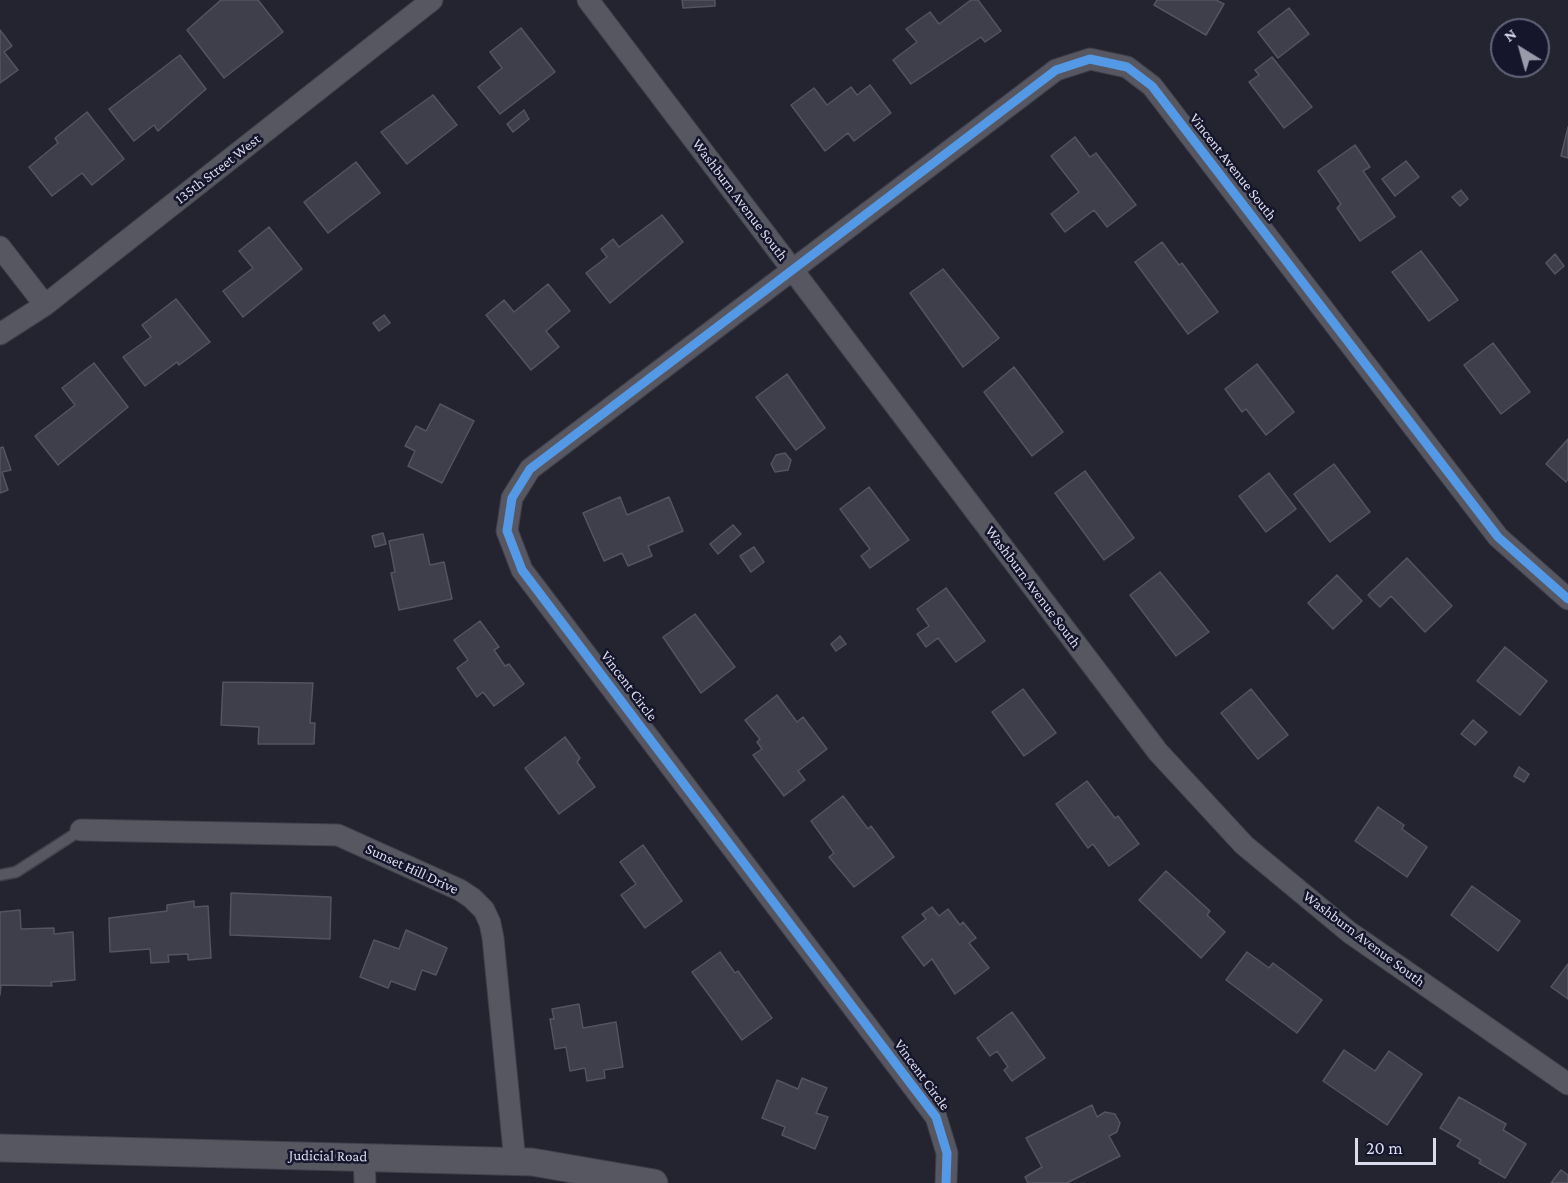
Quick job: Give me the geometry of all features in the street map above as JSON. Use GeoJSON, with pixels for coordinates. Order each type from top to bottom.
{"type":"FeatureCollection","features":[{"type":"Feature","properties":{"kind":"street","name":"135th Street West"},"geometry":{"type":"LineString","coordinates":[[0,334],[45,305],[432,0]]}},
{"type":"Feature","properties":{"kind":"street","name":"Washburn Avenue South"},"geometry":{"type":"LineString","coordinates":[[588,0],[1158,752],[1244,845],[1349,932],[1568,1084]]}},
{"type":"Feature","properties":{"kind":"street","name":"Vincent Avenue South"},"geometry":{"type":"LineString","coordinates":[[793,270],[1056,70],[1090,59],[1127,67],[1152,86],[1498,537],[1568,599]]}},
{"type":"Feature","properties":{"kind":"street"},"geometry":{"type":"LineString","coordinates":[[0,247],[45,305]]}},
{"type":"Feature","properties":{"kind":"street","name":"Vincent Circle"},"geometry":{"type":"LineString","coordinates":[[793,270],[530,470],[512,498],[507,531],[522,570],[936,1117],[947,1153],[946,1183]]}},
{"type":"Feature","properties":{"kind":"street","name":"Sunset Hill Drive"},"geometry":{"type":"LineString","coordinates":[[81,830],[338,835],[460,890],[472,898],[484,910],[494,938],[515,1162]]}},
{"type":"Feature","properties":{"kind":"street","name":"Judicial Road"},"geometry":{"type":"LineString","coordinates":[[0,1148],[364,1170],[532,1162],[654,1183]]}},
{"type":"Feature","properties":{"kind":"lane"},"geometry":{"type":"LineString","coordinates":[[0,875],[16,873],[81,830]]}},
{"type":"Feature","properties":{"kind":"building"},"geometry":{"type":"Polygon","coordinates":[[[221,0],[258,0],[283,32],[224,78],[187,30],[221,0]]]}},
{"type":"Feature","properties":{"kind":"building"},"geometry":{"type":"Polygon","coordinates":[[[682,0],[715,0],[715,6],[683,8],[682,0]]]}},
{"type":"Feature","properties":{"kind":"building"},"geometry":{"type":"Polygon","coordinates":[[[971,0],[978,0],[1001,31],[985,42],[981,37],[911,84],[893,60],[917,42],[906,29],[930,12],[939,24],[971,0]]]}},
{"type":"Feature","properties":{"kind":"building"},"geometry":{"type":"Polygon","coordinates":[[[1157,0],[1216,0],[1224,4],[1206,35],[1154,5],[1157,0]]]}},
{"type":"Feature","properties":{"kind":"building"},"geometry":{"type":"Polygon","coordinates":[[[1289,8],[1309,34],[1278,58],[1258,32],[1289,8]]]}},
{"type":"Feature","properties":{"kind":"building"},"geometry":{"type":"Polygon","coordinates":[[[521,28],[555,72],[500,114],[478,87],[502,68],[490,52],[521,28]]]}},
{"type":"Feature","properties":{"kind":"building"},"geometry":{"type":"Polygon","coordinates":[[[0,30],[12,46],[4,52],[18,70],[0,83],[0,30]]]}},
{"type":"Feature","properties":{"kind":"building"},"geometry":{"type":"Polygon","coordinates":[[[180,55],[206,89],[158,131],[154,125],[134,141],[109,109],[180,55]]]}},
{"type":"Feature","properties":{"kind":"building"},"geometry":{"type":"Polygon","coordinates":[[[1272,57],[1312,107],[1284,128],[1249,82],[1259,75],[1255,70],[1272,57]]]}},
{"type":"Feature","properties":{"kind":"building"},"geometry":{"type":"Polygon","coordinates":[[[870,85],[891,113],[854,141],[848,133],[825,151],[791,105],[814,88],[827,105],[851,87],[857,95],[870,85]]]}},
{"type":"Feature","properties":{"kind":"building"},"geometry":{"type":"Polygon","coordinates":[[[433,95],[457,125],[407,164],[381,132],[433,95]]]}},
{"type":"Feature","properties":{"kind":"building"},"geometry":{"type":"Polygon","coordinates":[[[524,110],[529,119],[513,132],[507,124],[524,110]]]}},
{"type":"Feature","properties":{"kind":"building"},"geometry":{"type":"Polygon","coordinates":[[[87,112],[124,159],[92,185],[82,173],[52,196],[29,167],[58,143],[55,138],[87,112]]]}},
{"type":"Feature","properties":{"kind":"building"},"geometry":{"type":"Polygon","coordinates":[[[1568,127],[1568,158],[1561,156],[1568,127]]]}},
{"type":"Feature","properties":{"kind":"building"},"geometry":{"type":"Polygon","coordinates":[[[1075,137],[1090,157],[1096,153],[1136,205],[1107,227],[1094,210],[1065,232],[1051,214],[1079,192],[1051,156],[1075,137]]]}},
{"type":"Feature","properties":{"kind":"building"},"geometry":{"type":"Polygon","coordinates":[[[1355,145],[1370,167],[1363,171],[1395,217],[1360,241],[1337,208],[1341,204],[1318,171],[1355,145]]]}},
{"type":"Feature","properties":{"kind":"building"},"geometry":{"type":"Polygon","coordinates":[[[1406,161],[1419,177],[1395,196],[1382,179],[1406,161]]]}},
{"type":"Feature","properties":{"kind":"building"},"geometry":{"type":"Polygon","coordinates":[[[356,162],[380,193],[328,233],[304,202],[356,162]]]}},
{"type":"Feature","properties":{"kind":"building"},"geometry":{"type":"Polygon","coordinates":[[[1461,190],[1468,199],[1460,206],[1452,197],[1461,190]]]}},
{"type":"Feature","properties":{"kind":"building"},"geometry":{"type":"Polygon","coordinates":[[[662,215],[683,242],[610,303],[586,273],[607,257],[601,249],[613,239],[619,247],[662,215]]]}},
{"type":"Feature","properties":{"kind":"building"},"geometry":{"type":"Polygon","coordinates":[[[269,227],[302,269],[243,317],[223,291],[253,268],[239,251],[269,227]]]}},
{"type":"Feature","properties":{"kind":"building"},"geometry":{"type":"Polygon","coordinates":[[[1162,242],[1179,265],[1182,263],[1218,312],[1188,334],[1135,262],[1162,242]]]}},
{"type":"Feature","properties":{"kind":"building"},"geometry":{"type":"Polygon","coordinates":[[[1421,251],[1458,300],[1429,321],[1392,272],[1421,251]]]}},
{"type":"Feature","properties":{"kind":"building"},"geometry":{"type":"Polygon","coordinates":[[[1555,254],[1564,266],[1555,274],[1546,263],[1555,254]]]}},
{"type":"Feature","properties":{"kind":"building"},"geometry":{"type":"Polygon","coordinates":[[[943,269],[999,338],[963,367],[910,293],[943,269]]]}},
{"type":"Feature","properties":{"kind":"building"},"geometry":{"type":"Polygon","coordinates":[[[548,284],[570,311],[546,331],[559,347],[531,370],[486,315],[504,300],[514,312],[548,284]]]}},
{"type":"Feature","properties":{"kind":"building"},"geometry":{"type":"Polygon","coordinates":[[[176,299],[210,342],[179,365],[177,362],[145,386],[123,357],[151,337],[142,325],[176,299]]]}},
{"type":"Feature","properties":{"kind":"building"},"geometry":{"type":"Polygon","coordinates":[[[384,315],[390,323],[379,331],[373,323],[384,315]]]}},
{"type":"Feature","properties":{"kind":"building"},"geometry":{"type":"Polygon","coordinates":[[[1493,343],[1530,392],[1501,414],[1464,365],[1493,343]]]}},
{"type":"Feature","properties":{"kind":"building"},"geometry":{"type":"Polygon","coordinates":[[[94,363],[128,407],[58,465],[35,436],[75,405],[62,388],[94,363]]]}},
{"type":"Feature","properties":{"kind":"building"},"geometry":{"type":"Polygon","coordinates":[[[1257,364],[1294,412],[1266,435],[1246,409],[1242,412],[1225,389],[1257,364]]]}},
{"type":"Feature","properties":{"kind":"building"},"geometry":{"type":"Polygon","coordinates":[[[1014,367],[1063,432],[1032,456],[984,392],[1014,367]]]}},
{"type":"Feature","properties":{"kind":"building"},"geometry":{"type":"Polygon","coordinates":[[[787,374],[825,428],[796,450],[756,397],[787,374]]]}},
{"type":"Feature","properties":{"kind":"building"},"geometry":{"type":"Polygon","coordinates":[[[440,404],[474,421],[442,483],[408,466],[415,451],[405,446],[416,426],[426,431],[440,404]]]}},
{"type":"Feature","properties":{"kind":"building"},"geometry":{"type":"Polygon","coordinates":[[[1568,439],[1568,479],[1566,482],[1546,464],[1568,439]]]}},
{"type":"Feature","properties":{"kind":"building"},"geometry":{"type":"Polygon","coordinates":[[[3,447],[11,470],[2,472],[8,490],[0,493],[0,448],[3,447]]]}},
{"type":"Feature","properties":{"kind":"building"},"geometry":{"type":"Polygon","coordinates":[[[785,453],[791,460],[788,470],[775,472],[771,464],[776,455],[785,453]]]}},
{"type":"Feature","properties":{"kind":"building"},"geometry":{"type":"Polygon","coordinates":[[[1334,464],[1370,512],[1330,542],[1294,494],[1334,464]]]}},
{"type":"Feature","properties":{"kind":"building"},"geometry":{"type":"Polygon","coordinates":[[[1085,471],[1134,538],[1104,560],[1055,493],[1085,471]]]}},
{"type":"Feature","properties":{"kind":"building"},"geometry":{"type":"Polygon","coordinates":[[[1269,473],[1296,509],[1266,532],[1239,496],[1269,473]]]}},
{"type":"Feature","properties":{"kind":"building"},"geometry":{"type":"Polygon","coordinates":[[[869,487],[909,540],[870,568],[861,556],[870,549],[840,509],[869,487]]]}},
{"type":"Feature","properties":{"kind":"building"},"geometry":{"type":"Polygon","coordinates":[[[620,497],[627,515],[669,497],[683,531],[648,546],[652,556],[628,566],[622,553],[604,561],[583,513],[620,497]]]}},
{"type":"Feature","properties":{"kind":"building"},"geometry":{"type":"Polygon","coordinates":[[[733,525],[741,534],[718,554],[710,544],[733,525]]]}},
{"type":"Feature","properties":{"kind":"building"},"geometry":{"type":"Polygon","coordinates":[[[383,533],[386,544],[375,547],[372,536],[383,533]]]}},
{"type":"Feature","properties":{"kind":"building"},"geometry":{"type":"Polygon","coordinates":[[[423,534],[430,565],[444,562],[452,599],[399,610],[391,573],[395,572],[389,541],[423,534]]]}},
{"type":"Feature","properties":{"kind":"building"},"geometry":{"type":"Polygon","coordinates":[[[754,547],[764,562],[751,572],[740,556],[754,547]]]}},
{"type":"Feature","properties":{"kind":"building"},"geometry":{"type":"Polygon","coordinates":[[[1407,558],[1452,606],[1425,632],[1391,596],[1380,607],[1368,595],[1407,558]]]}},
{"type":"Feature","properties":{"kind":"building"},"geometry":{"type":"Polygon","coordinates":[[[1160,572],[1209,632],[1176,656],[1130,595],[1160,572]]]}},
{"type":"Feature","properties":{"kind":"building"},"geometry":{"type":"Polygon","coordinates":[[[1337,575],[1362,601],[1333,629],[1308,603],[1337,575]]]}},
{"type":"Feature","properties":{"kind":"building"},"geometry":{"type":"Polygon","coordinates":[[[946,588],[985,641],[956,662],[938,638],[926,647],[917,634],[929,626],[917,609],[946,588]]]}},
{"type":"Feature","properties":{"kind":"building"},"geometry":{"type":"Polygon","coordinates":[[[695,614],[735,667],[701,693],[663,637],[695,614]]]}},
{"type":"Feature","properties":{"kind":"building"},"geometry":{"type":"Polygon","coordinates":[[[480,621],[499,647],[494,650],[505,666],[509,664],[524,684],[494,706],[483,692],[477,697],[457,668],[468,660],[454,640],[480,621]]]}},
{"type":"Feature","properties":{"kind":"building"},"geometry":{"type":"Polygon","coordinates":[[[840,636],[846,644],[836,651],[831,644],[840,636]]]}},
{"type":"Feature","properties":{"kind":"building"},"geometry":{"type":"Polygon","coordinates":[[[1505,647],[1547,681],[1520,715],[1477,681],[1505,647]]]}},
{"type":"Feature","properties":{"kind":"building"},"geometry":{"type":"Polygon","coordinates":[[[223,682],[313,683],[310,723],[315,723],[314,744],[258,744],[259,727],[221,725],[223,682]]]}},
{"type":"Feature","properties":{"kind":"building"},"geometry":{"type":"Polygon","coordinates":[[[1023,689],[1056,733],[1024,756],[992,712],[1023,689]]]}},
{"type":"Feature","properties":{"kind":"building"},"geometry":{"type":"Polygon","coordinates":[[[1251,689],[1288,735],[1258,759],[1221,713],[1251,689]]]}},
{"type":"Feature","properties":{"kind":"building"},"geometry":{"type":"Polygon","coordinates":[[[777,695],[797,722],[803,717],[827,749],[798,771],[805,780],[784,796],[753,755],[762,749],[757,742],[760,739],[745,720],[777,695]]]}},
{"type":"Feature","properties":{"kind":"building"},"geometry":{"type":"Polygon","coordinates":[[[1473,720],[1487,732],[1475,745],[1461,734],[1473,720]]]}},
{"type":"Feature","properties":{"kind":"building"},"geometry":{"type":"Polygon","coordinates":[[[565,737],[580,758],[577,762],[595,787],[559,814],[525,768],[565,737]]]}},
{"type":"Feature","properties":{"kind":"building"},"geometry":{"type":"Polygon","coordinates":[[[1519,767],[1529,774],[1524,782],[1514,776],[1519,767]]]}},
{"type":"Feature","properties":{"kind":"building"},"geometry":{"type":"Polygon","coordinates":[[[1087,781],[1115,818],[1118,816],[1139,844],[1109,866],[1093,844],[1088,848],[1056,804],[1087,781]]]}},
{"type":"Feature","properties":{"kind":"building"},"geometry":{"type":"Polygon","coordinates":[[[843,796],[868,829],[871,826],[894,857],[854,887],[829,857],[834,853],[811,821],[843,796]]]}},
{"type":"Feature","properties":{"kind":"building"},"geometry":{"type":"Polygon","coordinates":[[[1378,807],[1404,825],[1402,829],[1427,847],[1407,877],[1355,841],[1378,807]]]}},
{"type":"Feature","properties":{"kind":"building"},"geometry":{"type":"Polygon","coordinates":[[[643,845],[682,901],[645,928],[621,895],[636,884],[620,862],[643,845]]]}},
{"type":"Feature","properties":{"kind":"building"},"geometry":{"type":"Polygon","coordinates":[[[1166,871],[1210,911],[1207,915],[1225,932],[1201,958],[1139,900],[1166,871]]]}},
{"type":"Feature","properties":{"kind":"building"},"geometry":{"type":"Polygon","coordinates":[[[1472,886],[1520,921],[1498,951],[1451,915],[1472,886]]]}},
{"type":"Feature","properties":{"kind":"building"},"geometry":{"type":"Polygon","coordinates":[[[231,893],[331,897],[330,939],[230,935],[231,893]]]}},
{"type":"Feature","properties":{"kind":"building"},"geometry":{"type":"Polygon","coordinates":[[[194,901],[194,907],[208,906],[211,958],[188,960],[188,954],[168,955],[169,962],[151,963],[150,949],[110,952],[109,918],[167,911],[167,905],[194,901]]]}},
{"type":"Feature","properties":{"kind":"building"},"geometry":{"type":"Polygon","coordinates":[[[932,907],[939,916],[948,909],[960,925],[963,922],[976,938],[969,943],[989,968],[955,994],[932,959],[924,966],[902,937],[926,919],[922,914],[932,907]]]}},
{"type":"Feature","properties":{"kind":"building"},"geometry":{"type":"Polygon","coordinates":[[[20,910],[21,929],[54,928],[54,934],[73,932],[75,980],[51,982],[52,986],[1,985],[0,995],[0,912],[20,910]]]}},
{"type":"Feature","properties":{"kind":"building"},"geometry":{"type":"Polygon","coordinates":[[[406,930],[447,948],[436,975],[422,970],[415,990],[391,981],[388,988],[360,977],[374,940],[399,949],[406,930]]]}},
{"type":"Feature","properties":{"kind":"building"},"geometry":{"type":"Polygon","coordinates":[[[720,952],[735,973],[738,971],[772,1018],[742,1040],[692,972],[720,952]]]}},
{"type":"Feature","properties":{"kind":"building"},"geometry":{"type":"Polygon","coordinates":[[[1247,952],[1269,968],[1273,963],[1322,1000],[1297,1033],[1226,980],[1247,952]]]}},
{"type":"Feature","properties":{"kind":"building"},"geometry":{"type":"Polygon","coordinates":[[[1568,964],[1568,999],[1551,987],[1568,964]]]}},
{"type":"Feature","properties":{"kind":"building"},"geometry":{"type":"Polygon","coordinates":[[[579,1004],[583,1028],[616,1022],[623,1067],[604,1070],[605,1078],[587,1081],[585,1068],[570,1071],[566,1047],[555,1049],[550,1019],[554,1019],[552,1009],[579,1004]]]}},
{"type":"Feature","properties":{"kind":"building"},"geometry":{"type":"Polygon","coordinates":[[[1012,1012],[1045,1058],[1012,1081],[1004,1070],[1008,1067],[997,1051],[990,1056],[977,1038],[1012,1012]]]}},
{"type":"Feature","properties":{"kind":"building"},"geometry":{"type":"Polygon","coordinates":[[[1344,1050],[1375,1071],[1389,1051],[1422,1074],[1387,1125],[1323,1081],[1344,1050]]]}},
{"type":"Feature","properties":{"kind":"building"},"geometry":{"type":"Polygon","coordinates":[[[802,1078],[827,1088],[816,1113],[828,1117],[815,1149],[782,1135],[785,1127],[762,1118],[777,1080],[798,1089],[802,1078]]]}},
{"type":"Feature","properties":{"kind":"building"},"geometry":{"type":"Polygon","coordinates":[[[1459,1097],[1506,1124],[1503,1130],[1526,1144],[1505,1178],[1479,1163],[1481,1160],[1457,1146],[1461,1140],[1440,1128],[1459,1097]]]}},
{"type":"Feature","properties":{"kind":"building"},"geometry":{"type":"Polygon","coordinates":[[[1092,1105],[1097,1117],[1105,1112],[1115,1114],[1120,1123],[1117,1132],[1109,1136],[1120,1156],[1067,1183],[1028,1183],[1025,1177],[1042,1167],[1026,1138],[1092,1105]]]}},
{"type":"Feature","properties":{"kind":"building"},"geometry":{"type":"Polygon","coordinates":[[[1561,1170],[1568,1175],[1568,1183],[1551,1183],[1561,1170]]]}},
{"type":"Feature","properties":{"kind":"cycle path"},"geometry":{"type":"LineString","coordinates":[[946,1183],[947,1153],[936,1117],[522,570],[507,531],[512,498],[530,469],[1056,70],[1090,59],[1127,67],[1152,86],[1498,537],[1568,599]]}}]}
